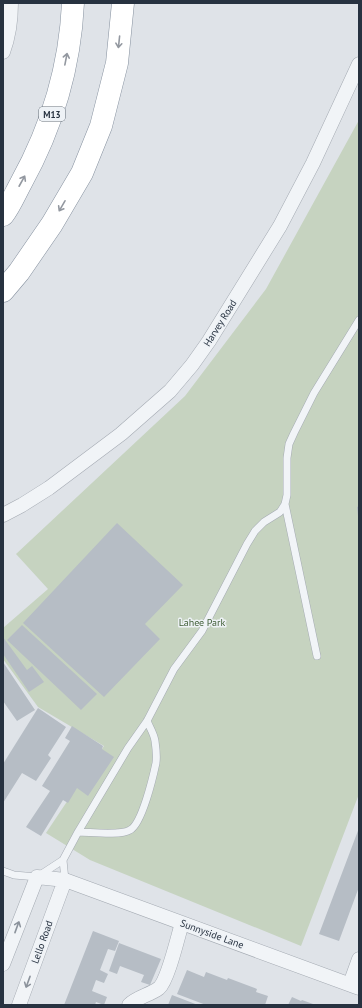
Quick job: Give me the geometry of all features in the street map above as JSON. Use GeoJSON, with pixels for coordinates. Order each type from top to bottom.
{"type":"FeatureCollection","features":[{"type":"Feature","properties":{"kind":"highway","name":"M13"},"geometry":{"type":"LineString","coordinates":[[3,215],[28,170],[48,128],[59,94],[68,48],[73,3]]}},
{"type":"Feature","properties":{"kind":"highway"},"geometry":{"type":"LineString","coordinates":[[3,291],[19,272],[52,224],[85,166],[101,126],[117,63],[123,3]]}},
{"type":"Feature","properties":{"kind":"street"},"geometry":{"type":"LineString","coordinates":[[3,52],[11,20],[11,3]]}},
{"type":"Feature","properties":{"kind":"street","name":"Harvey Road"},"geometry":{"type":"LineString","coordinates":[[3,514],[22,505],[49,488],[122,434],[170,391],[192,365],[209,341],[280,226],[359,64]]}},
{"type":"Feature","properties":{"kind":"street"},"geometry":{"type":"LineString","coordinates":[[3,964],[37,878]]}},
{"type":"Feature","properties":{"kind":"street","name":"Sunnyside Lane"},"geometry":{"type":"LineString","coordinates":[[37,878],[65,880],[355,986]]}},
{"type":"Feature","properties":{"kind":"street","name":"Lello Road"},"geometry":{"type":"LineString","coordinates":[[19,1005],[65,880]]}},
{"type":"Feature","properties":{"kind":"street"},"geometry":{"type":"LineString","coordinates":[[129,1005],[161,987],[182,923]]}},
{"type":"Feature","properties":{"kind":"street"},"geometry":{"type":"LineString","coordinates":[[355,986],[359,959]]}},
{"type":"Feature","properties":{"kind":"lane"},"geometry":{"type":"LineString","coordinates":[[65,880],[64,860],[78,832],[128,748],[147,721],[174,669],[202,631],[255,531],[264,522],[280,512],[285,504],[287,495],[287,458],[289,444],[314,393],[359,320]]}},
{"type":"Feature","properties":{"kind":"lane"},"geometry":{"type":"LineString","coordinates":[[285,504],[317,656]]}},
{"type":"Feature","properties":{"kind":"lane"},"geometry":{"type":"LineString","coordinates":[[78,832],[115,833],[129,831],[138,821],[151,787],[156,761],[155,740],[147,721]]}},
{"type":"Feature","properties":{"kind":"lane"},"geometry":{"type":"LineString","coordinates":[[3,871],[14,875],[37,878],[64,860]]}},
{"type":"Feature","properties":{"kind":"green space","name":"Lahee Park"},"geometry":{"type":"Polygon","coordinates":[[[359,120],[359,794],[301,946],[90,860],[46,833],[104,746],[38,707],[3,659],[3,628],[48,589],[16,554],[185,396],[266,289],[359,120]]]}},
{"type":"Feature","properties":{"kind":"building"},"geometry":{"type":"Polygon","coordinates":[[[359,506],[359,516],[358,516],[357,507],[359,506]]]}},
{"type":"Feature","properties":{"kind":"building"},"geometry":{"type":"Polygon","coordinates":[[[117,523],[183,585],[145,624],[160,639],[104,697],[23,623],[117,523]]]}},
{"type":"Feature","properties":{"kind":"building"},"geometry":{"type":"Polygon","coordinates":[[[22,625],[97,694],[81,710],[7,640],[22,625]]]}},
{"type":"Feature","properties":{"kind":"building"},"geometry":{"type":"Polygon","coordinates":[[[3,637],[27,670],[32,666],[44,682],[29,692],[3,654],[3,637]]]}},
{"type":"Feature","properties":{"kind":"building"},"geometry":{"type":"Polygon","coordinates":[[[3,662],[35,710],[17,721],[3,701],[3,662]]]}},
{"type":"Feature","properties":{"kind":"building"},"geometry":{"type":"Polygon","coordinates":[[[38,708],[66,727],[48,755],[51,758],[36,781],[22,773],[3,803],[3,764],[38,708]]]}},
{"type":"Feature","properties":{"kind":"building"},"geometry":{"type":"Polygon","coordinates":[[[72,726],[103,746],[102,749],[114,757],[88,796],[77,788],[68,803],[63,800],[41,836],[26,827],[50,791],[42,786],[70,741],[65,738],[72,726]]]}},
{"type":"Feature","properties":{"kind":"building"},"geometry":{"type":"Polygon","coordinates":[[[359,828],[359,887],[339,941],[319,934],[359,828]]]}},
{"type":"Feature","properties":{"kind":"building"},"geometry":{"type":"Polygon","coordinates":[[[93,931],[119,941],[115,951],[108,949],[100,970],[108,974],[104,983],[96,980],[92,991],[107,997],[104,1005],[96,1002],[95,1005],[64,1005],[93,931]]]}},
{"type":"Feature","properties":{"kind":"building"},"geometry":{"type":"Polygon","coordinates":[[[119,943],[161,959],[150,985],[141,982],[144,975],[120,966],[117,974],[109,971],[119,943]]]}},
{"type":"Feature","properties":{"kind":"building"},"geometry":{"type":"Polygon","coordinates":[[[187,970],[204,977],[206,972],[227,980],[228,978],[257,989],[256,992],[268,996],[265,1005],[206,1005],[177,994],[187,970]]]}},
{"type":"Feature","properties":{"kind":"building"},"geometry":{"type":"Polygon","coordinates":[[[172,995],[198,1005],[168,1005],[172,995]]]}},
{"type":"Feature","properties":{"kind":"building"},"geometry":{"type":"Polygon","coordinates":[[[292,997],[301,1001],[302,1000],[313,1004],[288,1005],[292,997]]]}}]}
